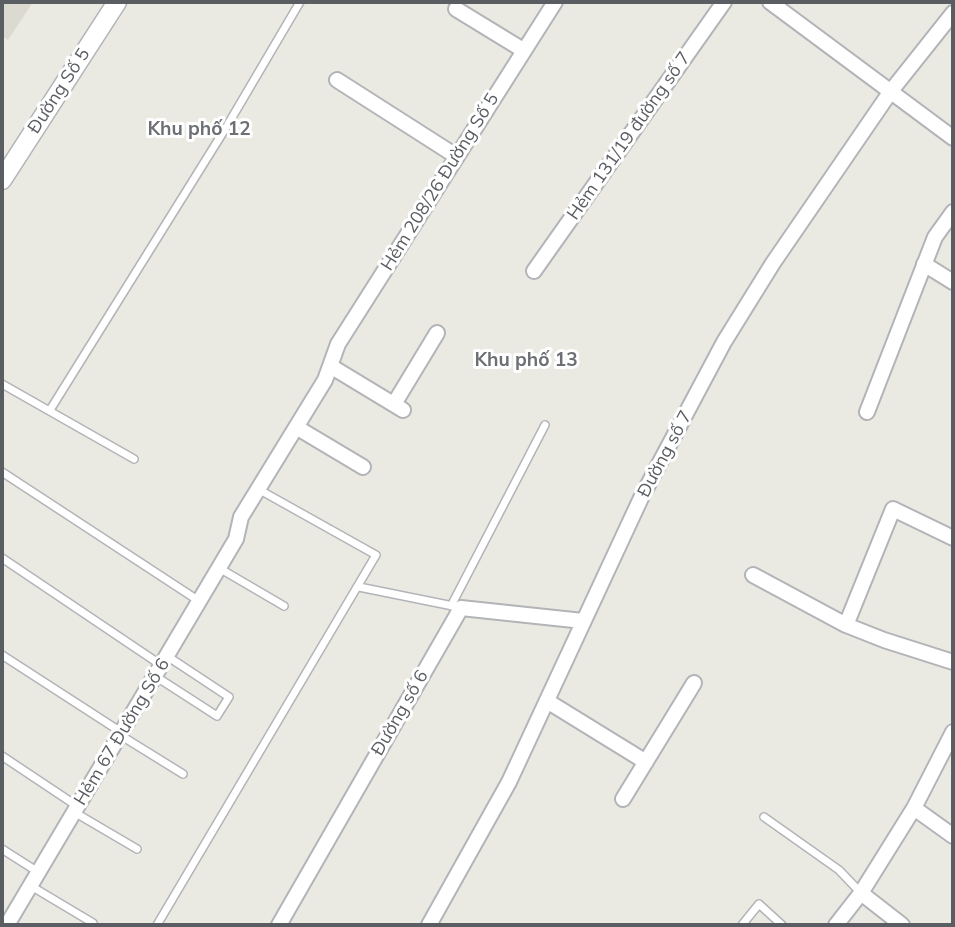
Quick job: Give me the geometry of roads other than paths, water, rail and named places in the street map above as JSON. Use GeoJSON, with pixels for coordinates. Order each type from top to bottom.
{"type":"FeatureCollection","features":[{"type":"Feature","properties":{"kind":"street","name":"Đường Số 5"},"geometry":{"type":"LineString","coordinates":[[2,180],[117,2]]}},
{"type":"Feature","properties":{"kind":"street","name":"Hẻm 208/26 Đường Số 5"},"geometry":{"type":"LineString","coordinates":[[296,427],[332,366],[338,344],[555,2]]}},
{"type":"Feature","properties":{"kind":"street","name":"Hẻm 131/19 đường số 7"},"geometry":{"type":"LineString","coordinates":[[534,271],[724,2]]}},
{"type":"Feature","properties":{"kind":"street"},"geometry":{"type":"LineString","coordinates":[[770,2],[953,138]]}},
{"type":"Feature","properties":{"kind":"street"},"geometry":{"type":"LineString","coordinates":[[946,2],[953,11]]}},
{"type":"Feature","properties":{"kind":"street"},"geometry":{"type":"LineString","coordinates":[[456,9],[523,50]]}},
{"type":"Feature","properties":{"kind":"street","name":"Đường số 7"},"geometry":{"type":"LineString","coordinates":[[429,925],[509,782],[641,498],[730,332],[773,263],[891,91],[953,11]]}},
{"type":"Feature","properties":{"kind":"street"},"geometry":{"type":"LineString","coordinates":[[337,80],[456,156]]}},
{"type":"Feature","properties":{"kind":"street"},"geometry":{"type":"LineString","coordinates":[[867,412],[935,237],[953,212]]}},
{"type":"Feature","properties":{"kind":"street"},"geometry":{"type":"LineString","coordinates":[[924,264],[953,282]]}},
{"type":"Feature","properties":{"kind":"street"},"geometry":{"type":"LineString","coordinates":[[332,366],[399,407],[437,333]]}},
{"type":"Feature","properties":{"kind":"street"},"geometry":{"type":"LineString","coordinates":[[296,427],[363,467]]}},
{"type":"Feature","properties":{"kind":"street","name":"Hẻm 67 Đường Số 6"},"geometry":{"type":"LineString","coordinates":[[7,925],[236,539],[242,517],[296,427]]}},
{"type":"Feature","properties":{"kind":"street"},"geometry":{"type":"LineString","coordinates":[[846,625],[894,509],[953,538]]}},
{"type":"Feature","properties":{"kind":"street"},"geometry":{"type":"LineString","coordinates":[[753,575],[846,625],[953,663]]}},
{"type":"Feature","properties":{"kind":"street"},"geometry":{"type":"LineString","coordinates":[[456,607],[583,621]]}},
{"type":"Feature","properties":{"kind":"street","name":"Đường số 6"},"geometry":{"type":"LineString","coordinates":[[279,925],[456,607]]}},
{"type":"Feature","properties":{"kind":"street"},"geometry":{"type":"LineString","coordinates":[[623,799],[694,683]]}},
{"type":"Feature","properties":{"kind":"street"},"geometry":{"type":"LineString","coordinates":[[547,701],[646,762]]}},
{"type":"Feature","properties":{"kind":"street"},"geometry":{"type":"LineString","coordinates":[[836,925],[861,893],[914,808],[953,732]]}},
{"type":"Feature","properties":{"kind":"street"},"geometry":{"type":"LineString","coordinates":[[914,808],[953,836]]}},
{"type":"Feature","properties":{"kind":"street"},"geometry":{"type":"LineString","coordinates":[[861,893],[902,925]]}},
{"type":"Feature","properties":{"kind":"lane"},"geometry":{"type":"LineString","coordinates":[[50,410],[227,126],[300,2]]}},
{"type":"Feature","properties":{"kind":"lane"},"geometry":{"type":"LineString","coordinates":[[2,384],[134,459]]}},
{"type":"Feature","properties":{"kind":"lane","name":"Đường số 6"},"geometry":{"type":"LineString","coordinates":[[456,607],[545,425]]}},
{"type":"Feature","properties":{"kind":"lane"},"geometry":{"type":"LineString","coordinates":[[2,472],[200,601]]}},
{"type":"Feature","properties":{"kind":"lane"},"geometry":{"type":"LineString","coordinates":[[157,925],[376,555],[258,489]]}},
{"type":"Feature","properties":{"kind":"lane"},"geometry":{"type":"LineString","coordinates":[[2,558],[161,666],[217,716],[229,697],[161,666]]}},
{"type":"Feature","properties":{"kind":"lane"},"geometry":{"type":"LineString","coordinates":[[219,568],[284,606]]}},
{"type":"Feature","properties":{"kind":"lane"},"geometry":{"type":"LineString","coordinates":[[359,587],[456,607]]}},
{"type":"Feature","properties":{"kind":"lane"},"geometry":{"type":"LineString","coordinates":[[2,654],[183,774]]}},
{"type":"Feature","properties":{"kind":"lane"},"geometry":{"type":"LineString","coordinates":[[2,756],[137,849]]}},
{"type":"Feature","properties":{"kind":"lane"},"geometry":{"type":"LineString","coordinates":[[764,817],[839,870],[861,893]]}},
{"type":"Feature","properties":{"kind":"lane"},"geometry":{"type":"LineString","coordinates":[[2,849],[34,879],[93,923]]}},
{"type":"Feature","properties":{"kind":"lane"},"geometry":{"type":"LineString","coordinates":[[742,925],[758,904],[782,925]]}},
{"type":"Feature","properties":{"kind":"district","name":"Khu phố 12"},"geometry":{"type":"Point","coordinates":[199,129]}},
{"type":"Feature","properties":{"kind":"district","name":"Khu phố 13"},"geometry":{"type":"Point","coordinates":[526,360]}}]}
